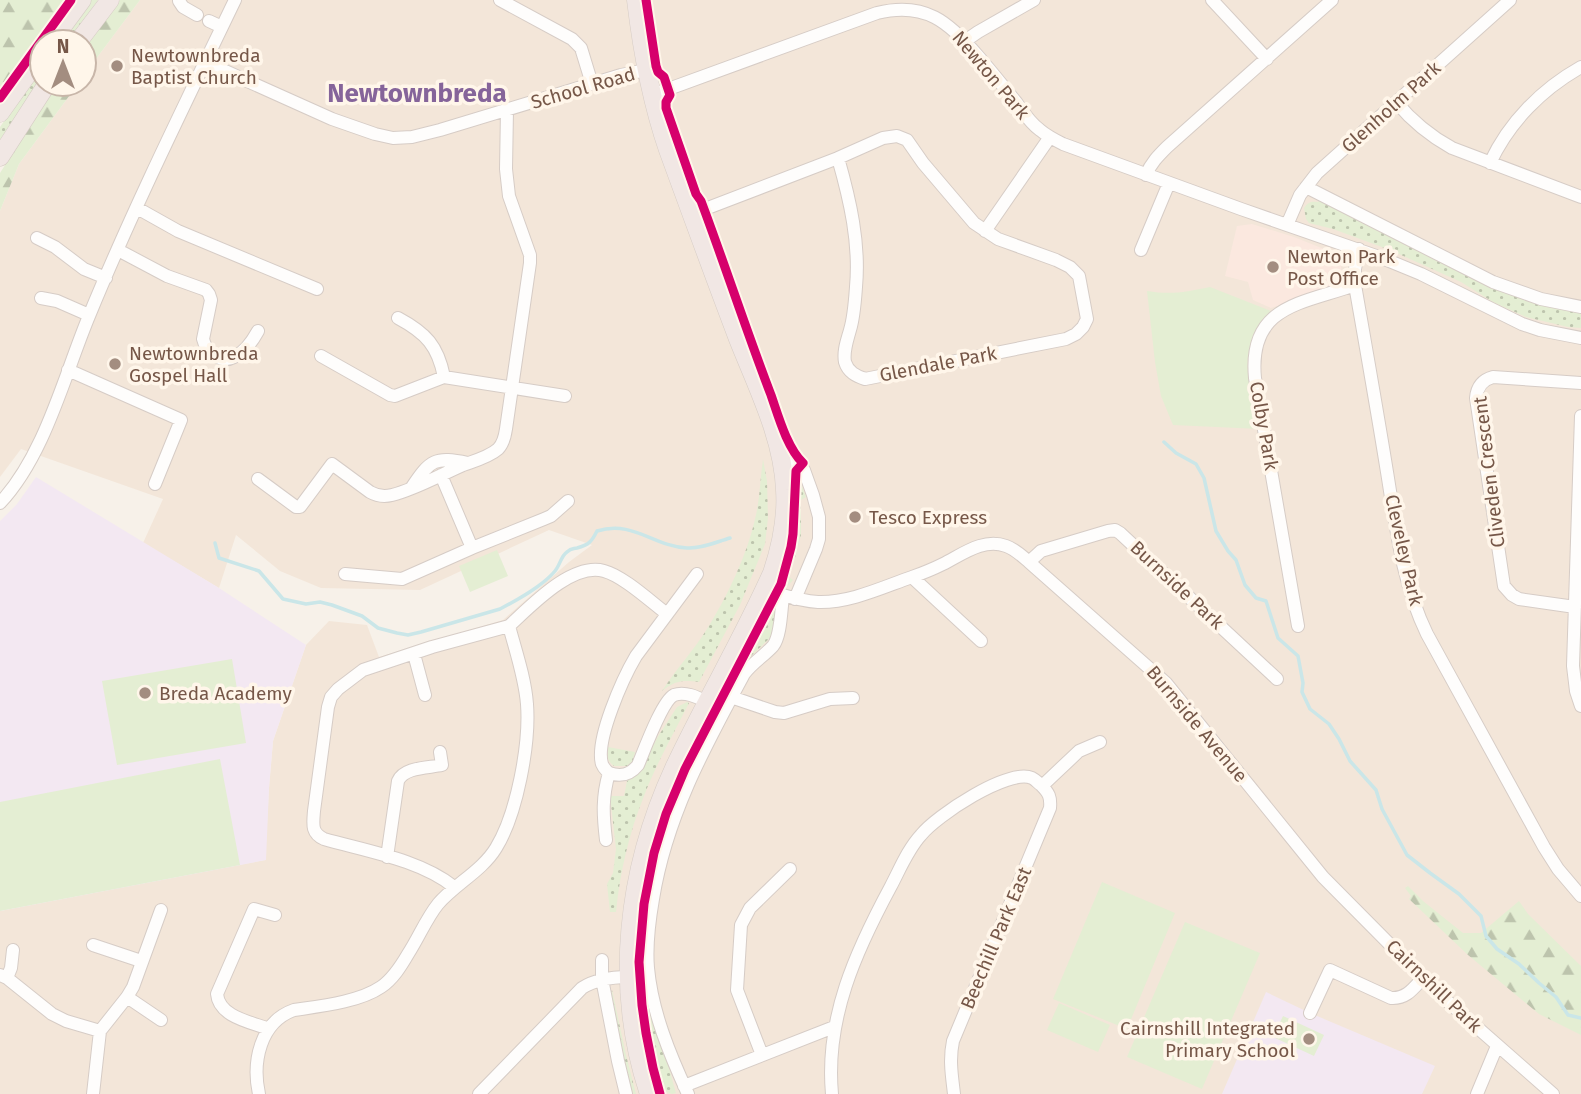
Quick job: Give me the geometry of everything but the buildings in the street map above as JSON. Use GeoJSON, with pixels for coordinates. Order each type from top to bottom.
{"type":"FeatureCollection","features":[{"type":"Feature","properties":{"kind":"highway"},"geometry":{"type":"LineString","coordinates":[[61,28],[82,0]]}},
{"type":"Feature","properties":{"kind":"highway"},"geometry":{"type":"LineString","coordinates":[[89,28],[110,0]]}},
{"type":"Feature","properties":{"kind":"highway"},"geometry":{"type":"LineString","coordinates":[[636,0],[652,95],[668,148],[777,444],[784,477],[785,502],[782,540],[775,565],[765,590],[673,770],[647,838],[636,882],[630,925],[628,977],[639,1060],[649,1094]]}},
{"type":"Feature","properties":{"kind":"highway"},"geometry":{"type":"LineString","coordinates":[[0,113],[28,74]]}},
{"type":"Feature","properties":{"kind":"highway"},"geometry":{"type":"LineString","coordinates":[[0,156],[38,98]]}},
{"type":"Feature","properties":{"kind":"street"},"geometry":{"type":"LineString","coordinates":[[0,503],[19,479],[32,455],[118,250],[235,0]]}},
{"type":"Feature","properties":{"kind":"street"},"geometry":{"type":"LineString","coordinates":[[500,0],[572,39],[581,48],[592,84]]}},
{"type":"Feature","properties":{"kind":"street"},"geometry":{"type":"LineString","coordinates":[[965,41],[1034,0]]}},
{"type":"Feature","properties":{"kind":"street"},"geometry":{"type":"LineString","coordinates":[[1212,0],[1267,59]]}},
{"type":"Feature","properties":{"kind":"street"},"geometry":{"type":"LineString","coordinates":[[1146,175],[1154,159],[1167,146],[1332,0]]}},
{"type":"Feature","properties":{"kind":"street","name":"Glenholm Park"},"geometry":{"type":"LineString","coordinates":[[1287,225],[1294,205],[1317,173],[1510,0]]}},
{"type":"Feature","properties":{"kind":"street"},"geometry":{"type":"LineString","coordinates":[[179,1],[183,7],[222,27]]}},
{"type":"Feature","properties":{"kind":"street","name":"Newton Park"},"geometry":{"type":"LineString","coordinates":[[652,95],[877,13],[920,5],[943,20],[965,41],[1033,124],[1050,137],[1146,175],[1359,249],[1421,274],[1522,324],[1581,338]]}},
{"type":"Feature","properties":{"kind":"street","name":"School Road"},"geometry":{"type":"LineString","coordinates":[[205,62],[332,119],[393,138],[412,137],[646,70]]}},
{"type":"Feature","properties":{"kind":"street"},"geometry":{"type":"LineString","coordinates":[[1490,163],[1502,139],[1522,113],[1581,67]]}},
{"type":"Feature","properties":{"kind":"street"},"geometry":{"type":"LineString","coordinates":[[1396,102],[1420,128],[1436,140],[1490,163],[1580,194]]}},
{"type":"Feature","properties":{"kind":"street"},"geometry":{"type":"LineString","coordinates":[[258,479],[296,507],[300,507],[332,464],[376,495],[392,495],[500,447],[504,438],[530,263],[530,255],[509,196],[506,169],[507,110]]}},
{"type":"Feature","properties":{"kind":"street","name":"Glendale Park"},"geometry":{"type":"LineString","coordinates":[[692,214],[883,138],[897,136],[907,140],[974,223],[999,239],[1056,260],[1079,276],[1087,319],[1083,327],[1066,339],[865,379],[854,375],[844,359],[856,287],[856,239],[838,158]]}},
{"type":"Feature","properties":{"kind":"street"},"geometry":{"type":"LineString","coordinates":[[985,231],[1050,137]]}},
{"type":"Feature","properties":{"kind":"street"},"geometry":{"type":"LineString","coordinates":[[1141,250],[1169,183]]}},
{"type":"Feature","properties":{"kind":"street"},"geometry":{"type":"LineString","coordinates":[[1306,187],[1493,282],[1541,299],[1581,307]]}},
{"type":"Feature","properties":{"kind":"street"},"geometry":{"type":"LineString","coordinates":[[137,208],[178,231],[317,289]]}},
{"type":"Feature","properties":{"kind":"street"},"geometry":{"type":"LineString","coordinates":[[37,238],[55,247],[83,269],[106,278]]}},
{"type":"Feature","properties":{"kind":"street","name":"Cleveley Park"},"geometry":{"type":"LineString","coordinates":[[1359,249],[1355,285],[1402,558],[1414,603],[1432,643],[1544,848],[1580,894]]}},
{"type":"Feature","properties":{"kind":"street"},"geometry":{"type":"LineString","coordinates":[[118,250],[167,276],[206,290],[211,300],[203,339],[206,349],[216,356],[229,359],[235,357],[258,331]]}},
{"type":"Feature","properties":{"kind":"street","name":"Colby Park"},"geometry":{"type":"LineString","coordinates":[[1298,626],[1255,378],[1254,354],[1265,327],[1271,318],[1281,311],[1355,285]]}},
{"type":"Feature","properties":{"kind":"street"},"geometry":{"type":"LineString","coordinates":[[41,298],[57,301],[89,315]]}},
{"type":"Feature","properties":{"kind":"street"},"geometry":{"type":"LineString","coordinates":[[398,318],[413,326],[430,341],[437,351],[444,377]]}},
{"type":"Feature","properties":{"kind":"street"},"geometry":{"type":"LineString","coordinates":[[321,356],[390,396],[444,377],[565,396]]}},
{"type":"Feature","properties":{"kind":"street"},"geometry":{"type":"LineString","coordinates":[[68,370],[181,421],[155,484]]}},
{"type":"Feature","properties":{"kind":"street","name":"Cliveden Crescent"},"geometry":{"type":"LineString","coordinates":[[1575,607],[1519,599],[1504,586],[1476,398],[1481,384],[1493,377],[1581,383]]}},
{"type":"Feature","properties":{"kind":"street"},"geometry":{"type":"LineString","coordinates":[[1581,416],[1574,677],[1581,706]]}},
{"type":"Feature","properties":{"kind":"street"},"geometry":{"type":"LineString","coordinates":[[777,444],[804,470],[819,517],[819,538],[816,549],[789,598],[777,640],[744,674],[697,762],[677,807],[660,862],[650,917],[648,942],[651,985],[672,1058],[686,1090],[762,1055],[834,1027]]}},
{"type":"Feature","properties":{"kind":"street"},"geometry":{"type":"LineString","coordinates":[[412,487],[425,468],[436,461],[451,459],[469,463]]}},
{"type":"Feature","properties":{"kind":"street"},"geometry":{"type":"LineString","coordinates":[[441,475],[472,548]]}},
{"type":"Feature","properties":{"kind":"street"},"geometry":{"type":"LineString","coordinates":[[784,477],[807,478]]}},
{"type":"Feature","properties":{"kind":"street"},"geometry":{"type":"LineString","coordinates":[[345,574],[402,579],[551,516],[568,501]]}},
{"type":"Feature","properties":{"kind":"street","name":"Burnside Park"},"geometry":{"type":"LineString","coordinates":[[1029,562],[1041,551],[1115,530],[1277,679]]}},
{"type":"Feature","properties":{"kind":"street"},"geometry":{"type":"LineString","coordinates":[[765,590],[789,598],[820,602],[839,600],[912,577],[982,545],[1005,546],[1015,550],[1029,562]]}},
{"type":"Feature","properties":{"kind":"street","name":"Burnside Avenue"},"geometry":{"type":"LineString","coordinates":[[1029,562],[1166,683],[1320,872]]}},
{"type":"Feature","properties":{"kind":"street"},"geometry":{"type":"LineString","coordinates":[[454,887],[432,872],[413,864],[318,836],[314,832],[314,811],[331,697],[363,670],[509,626],[568,577],[592,569],[619,577],[667,614]]}},
{"type":"Feature","properties":{"kind":"street"},"geometry":{"type":"LineString","coordinates":[[697,574],[629,669],[608,719],[602,745],[602,763],[609,773],[615,775],[633,772],[670,698],[677,694],[687,694],[707,702]]}},
{"type":"Feature","properties":{"kind":"street"},"geometry":{"type":"LineString","coordinates":[[912,577],[981,641]]}},
{"type":"Feature","properties":{"kind":"street"},"geometry":{"type":"LineString","coordinates":[[259,1094],[257,1058],[259,1046],[269,1029],[285,1013],[353,998],[379,988],[388,981],[407,957],[432,912],[454,887],[497,848],[520,785],[524,764],[527,705],[509,626]]}},
{"type":"Feature","properties":{"kind":"street"},"geometry":{"type":"LineString","coordinates":[[414,653],[425,695]]}},
{"type":"Feature","properties":{"kind":"street"},"geometry":{"type":"LineString","coordinates":[[731,697],[784,713],[830,699],[853,698]]}},
{"type":"Feature","properties":{"kind":"street"},"geometry":{"type":"LineString","coordinates":[[832,1094],[834,1027],[853,961],[884,898],[920,835],[940,816],[1003,781],[1019,777],[1032,779],[1042,786],[1079,751],[1100,742]]}},
{"type":"Feature","properties":{"kind":"street"},"geometry":{"type":"LineString","coordinates":[[387,857],[400,775],[442,765],[440,752]]}},
{"type":"Feature","properties":{"kind":"street"},"geometry":{"type":"LineString","coordinates":[[606,840],[604,791],[609,773]]}},
{"type":"Feature","properties":{"kind":"street","name":"Beechill Park East"},"geometry":{"type":"LineString","coordinates":[[954,1094],[950,1067],[953,1041],[1050,808],[1051,798],[1042,786]]}},
{"type":"Feature","properties":{"kind":"street"},"geometry":{"type":"LineString","coordinates":[[762,1055],[737,990],[741,925],[750,908],[790,869]]}},
{"type":"Feature","properties":{"kind":"street","name":"Cairnshill Park"},"geometry":{"type":"LineString","coordinates":[[1320,872],[1423,978],[1553,1094]]}},
{"type":"Feature","properties":{"kind":"street"},"geometry":{"type":"LineString","coordinates":[[269,1029],[229,1013],[222,1007],[218,995],[254,909],[275,915]]}},
{"type":"Feature","properties":{"kind":"street"},"geometry":{"type":"LineString","coordinates":[[93,1094],[100,1031],[127,997],[161,910]]}},
{"type":"Feature","properties":{"kind":"street"},"geometry":{"type":"LineString","coordinates":[[93,945],[141,961]]}},
{"type":"Feature","properties":{"kind":"street"},"geometry":{"type":"LineString","coordinates":[[13,950],[12,968],[4,977],[52,1014],[100,1031]]}},
{"type":"Feature","properties":{"kind":"street"},"geometry":{"type":"LineString","coordinates":[[602,960],[602,979],[626,1094]]}},
{"type":"Feature","properties":{"kind":"street"},"geometry":{"type":"LineString","coordinates":[[1310,1013],[1332,964],[1391,998],[1406,996],[1423,978]]}},
{"type":"Feature","properties":{"kind":"street"},"geometry":{"type":"LineString","coordinates":[[479,1094],[576,993],[589,983],[602,979],[628,977]]}},
{"type":"Feature","properties":{"kind":"street"},"geometry":{"type":"LineString","coordinates":[[127,997],[161,1020]]}},
{"type":"Feature","properties":{"kind":"street"},"geometry":{"type":"LineString","coordinates":[[1477,1094],[1497,1046]]}},
{"type":"Feature","properties":{"kind":"shaded area"},"geometry":{"type":"Polygon","coordinates":[[[140,0],[1581,0],[1581,1094],[0,1094],[0,911],[265,860],[273,741],[306,645],[329,621],[367,625],[379,657],[503,620],[592,545],[549,530],[420,590],[321,588],[280,571],[236,535],[219,588],[143,543],[163,499],[21,449],[0,477],[0,211],[19,164],[68,98],[98,98],[98,56],[140,0]]]}},
{"type":"Feature","properties":{"kind":"shaded area"},"geometry":{"type":"Polygon","coordinates":[[[1252,224],[1339,255],[1344,285],[1271,308],[1253,300],[1248,282],[1225,276],[1237,226],[1252,224]]]}},
{"type":"Feature","properties":{"kind":"shaded area","name":"Breda Academy"},"geometry":{"type":"Polygon","coordinates":[[[36,477],[219,588],[306,645],[273,741],[266,860],[0,911],[0,521],[17,504],[36,477]]]}},
{"type":"Feature","properties":{"kind":"shaded area","name":"Cairnshill Integrated Primary School"},"geometry":{"type":"Polygon","coordinates":[[[1266,992],[1435,1066],[1422,1094],[1222,1094],[1266,992]]]}},
{"type":"Feature","properties":{"kind":"green space"},"geometry":{"type":"Polygon","coordinates":[[[0,0],[66,0],[45,28],[28,28],[28,51],[0,89],[0,0]]]}},
{"type":"Feature","properties":{"kind":"green space"},"geometry":{"type":"Polygon","coordinates":[[[91,0],[98,0],[78,28],[70,28],[91,0]]]}},
{"type":"Feature","properties":{"kind":"green space"},"geometry":{"type":"Polygon","coordinates":[[[120,0],[140,0],[98,56],[98,28],[120,0]]]}},
{"type":"Feature","properties":{"kind":"green space"},"geometry":{"type":"Polygon","coordinates":[[[28,86],[28,98],[30,98],[0,144],[0,127],[28,86]]]}},
{"type":"Feature","properties":{"kind":"green space"},"geometry":{"type":"Polygon","coordinates":[[[48,98],[68,98],[19,164],[0,211],[0,173],[48,98]]]}},
{"type":"Feature","properties":{"kind":"green space"},"geometry":{"type":"Polygon","coordinates":[[[1319,199],[1419,249],[1581,312],[1581,328],[1526,317],[1493,302],[1461,282],[1390,250],[1309,223],[1304,208],[1319,199]]]}},
{"type":"Feature","properties":{"kind":"green space"},"geometry":{"type":"Polygon","coordinates":[[[1210,287],[1271,311],[1255,335],[1248,359],[1250,390],[1260,429],[1173,425],[1161,396],[1147,291],[1164,293],[1210,287]]]}},
{"type":"Feature","properties":{"kind":"green space"},"geometry":{"type":"Polygon","coordinates":[[[763,459],[767,481],[768,518],[765,544],[740,605],[699,682],[680,682],[662,691],[707,629],[736,576],[755,519],[763,459]]]}},
{"type":"Feature","properties":{"kind":"green space"},"geometry":{"type":"Polygon","coordinates":[[[798,483],[801,484],[806,497],[801,500],[801,535],[788,576],[793,580],[787,587],[783,584],[796,541],[798,483]]]}},
{"type":"Feature","properties":{"kind":"green space"},"geometry":{"type":"Polygon","coordinates":[[[497,550],[508,576],[470,592],[459,566],[497,550]]]}},
{"type":"Feature","properties":{"kind":"green space"},"geometry":{"type":"Polygon","coordinates":[[[773,604],[777,607],[771,637],[739,669],[773,604]]]}},
{"type":"Feature","properties":{"kind":"green space"},"geometry":{"type":"Polygon","coordinates":[[[232,659],[246,743],[117,765],[102,681],[232,659]]]}},
{"type":"Feature","properties":{"kind":"green space"},"geometry":{"type":"Polygon","coordinates":[[[689,703],[654,772],[639,810],[626,853],[616,912],[610,912],[607,884],[613,873],[616,849],[610,796],[624,796],[627,781],[641,771],[657,738],[677,707],[689,703]]]}},
{"type":"Feature","properties":{"kind":"green space"},"geometry":{"type":"Polygon","coordinates":[[[608,747],[635,752],[633,761],[627,766],[614,766],[608,758],[608,747]]]}},
{"type":"Feature","properties":{"kind":"green space"},"geometry":{"type":"Polygon","coordinates":[[[220,759],[240,865],[0,911],[0,802],[220,759]]]}},
{"type":"Feature","properties":{"kind":"green space"},"geometry":{"type":"Polygon","coordinates":[[[1102,882],[1175,913],[1127,1029],[1053,999],[1102,882]]]}},
{"type":"Feature","properties":{"kind":"green space"},"geometry":{"type":"Polygon","coordinates":[[[1408,886],[1463,933],[1481,933],[1519,901],[1528,914],[1581,966],[1581,1035],[1539,1014],[1468,955],[1409,899],[1411,896],[1405,888],[1408,886]]]}},
{"type":"Feature","properties":{"kind":"green space"},"geometry":{"type":"Polygon","coordinates":[[[1185,922],[1260,953],[1202,1089],[1127,1057],[1185,922]]]}},
{"type":"Feature","properties":{"kind":"green space"},"geometry":{"type":"Polygon","coordinates":[[[643,952],[646,987],[676,1093],[672,1094],[664,1091],[651,1049],[642,983],[643,952]]]}},
{"type":"Feature","properties":{"kind":"green space"},"geometry":{"type":"Polygon","coordinates":[[[612,990],[636,1094],[631,1094],[610,995],[612,990]]]}},
{"type":"Feature","properties":{"kind":"green space"},"geometry":{"type":"Polygon","coordinates":[[[1059,1003],[1110,1025],[1098,1052],[1047,1030],[1059,1003]]]}},
{"type":"Feature","properties":{"kind":"green space"},"geometry":{"type":"Polygon","coordinates":[[[1283,1016],[1324,1035],[1314,1056],[1273,1037],[1283,1016]]]}},
{"type":"Feature","properties":{"kind":"waterway"},"geometry":{"type":"LineString","coordinates":[[1164,442],[1176,453],[1196,464],[1204,478],[1216,531],[1236,560],[1245,585],[1256,598],[1266,601],[1278,638],[1298,656],[1302,692],[1310,709],[1329,724],[1350,761],[1376,790],[1382,809],[1407,855],[1459,894],[1481,916],[1486,936],[1497,949],[1519,964],[1556,997],[1568,1015],[1581,1018]]}},
{"type":"Feature","properties":{"kind":"waterway"},"geometry":{"type":"LineString","coordinates":[[215,543],[219,558],[259,571],[283,599],[306,604],[320,602],[332,605],[362,616],[378,628],[408,635],[500,609],[544,582],[555,571],[565,554],[587,544],[597,531],[610,528],[632,531],[687,548],[730,538]]}},
{"type":"Feature","properties":{"kind":"cycle path"},"geometry":{"type":"LineString","coordinates":[[0,98],[71,0]]}},
{"type":"Feature","properties":{"kind":"cycle path"},"geometry":{"type":"LineString","coordinates":[[646,0],[656,66],[664,77],[670,95],[666,108],[784,431],[792,449],[803,463],[796,471],[793,534],[781,584],[685,769],[666,814],[654,853],[644,904],[639,962],[646,1033],[660,1094]]}},
{"type":"Feature","properties":{"kind":"place","name":"Newtownbreda Baptist Church"},"geometry":{"type":"Point","coordinates":[117,66]}},
{"type":"Feature","properties":{"kind":"place","name":"Newton Park Post Office"},"geometry":{"type":"Point","coordinates":[1273,267]}},
{"type":"Feature","properties":{"kind":"place","name":"Newtownbreda Gospel Hall"},"geometry":{"type":"Point","coordinates":[115,364]}},
{"type":"Feature","properties":{"kind":"place","name":"Tesco Express"},"geometry":{"type":"Point","coordinates":[855,517]}},
{"type":"Feature","properties":{"kind":"place","name":"Breda Academy"},"geometry":{"type":"Point","coordinates":[145,693]}},
{"type":"Feature","properties":{"kind":"place","name":"Cairnshill Integrated Primary School"},"geometry":{"type":"Point","coordinates":[1309,1039]}},
{"type":"Feature","properties":{"kind":"district","name":"Newtownbreda"},"geometry":{"type":"Point","coordinates":[417,93]}}]}
